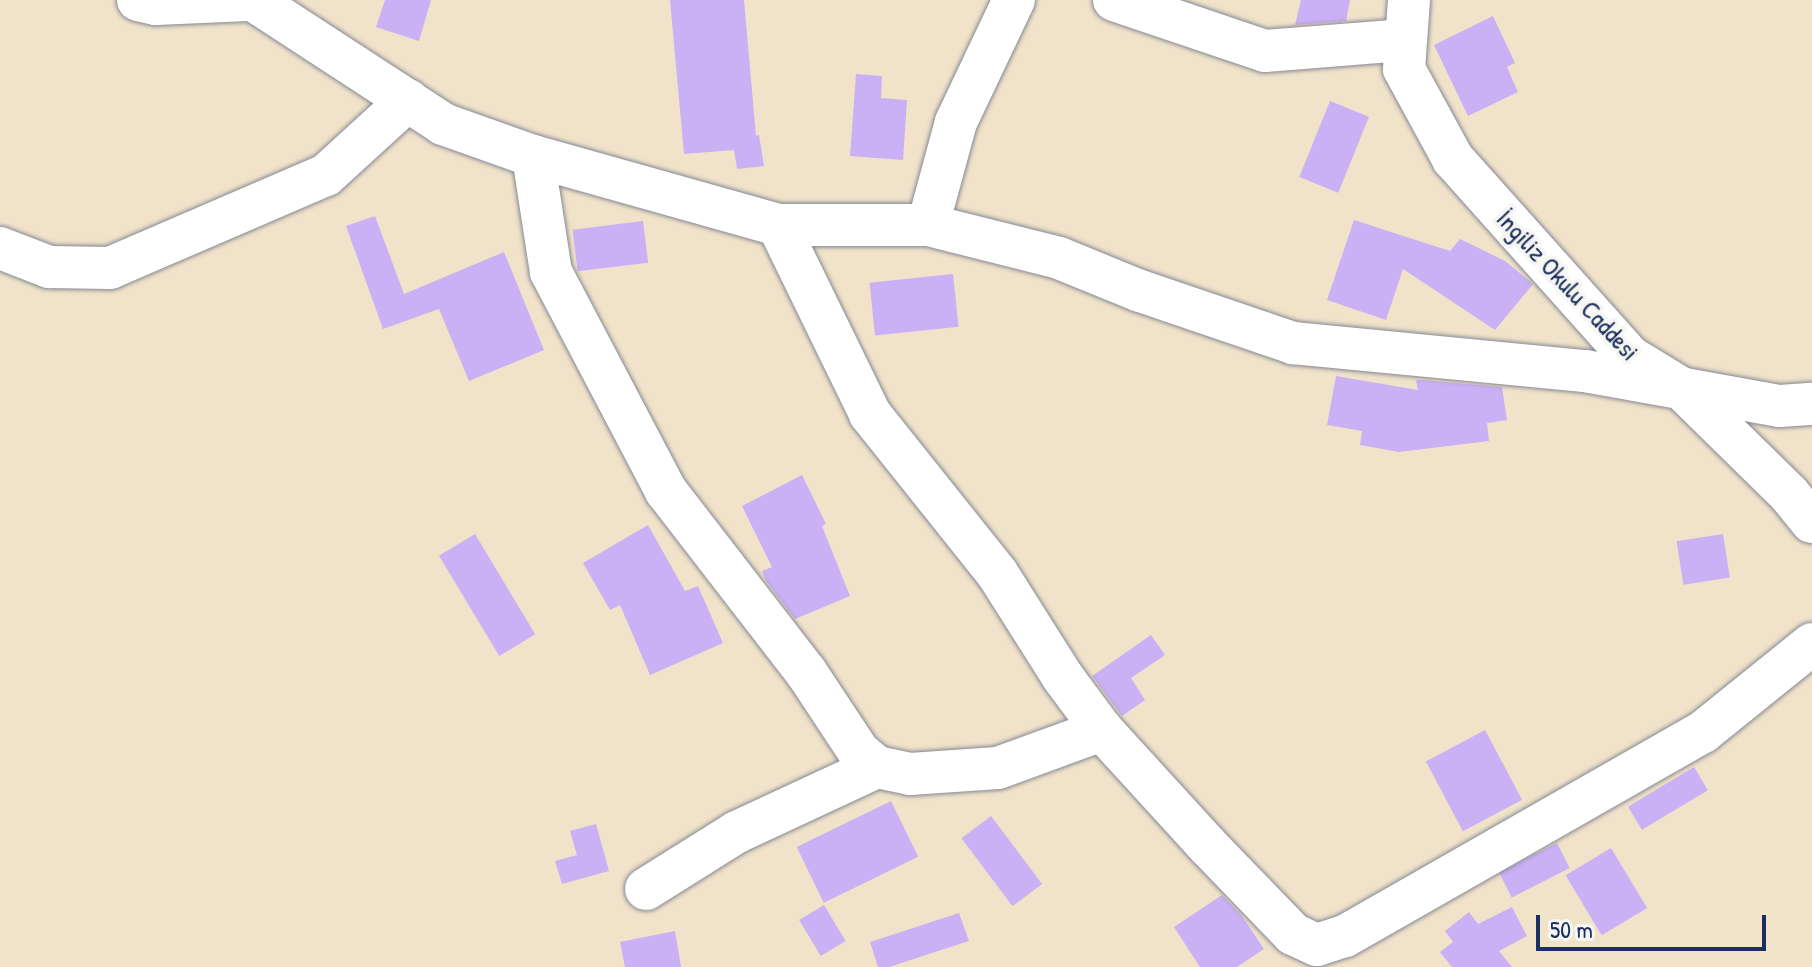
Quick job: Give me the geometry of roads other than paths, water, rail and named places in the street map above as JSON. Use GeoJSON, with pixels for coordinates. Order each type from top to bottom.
{"type":"FeatureCollection","features":[{"type":"Feature","properties":{"kind":"street"},"geometry":{"type":"LineString","coordinates":[[138,0],[156,4],[251,0],[443,124],[533,156],[778,225],[928,225],[1059,258],[1140,291],[1293,343],[1585,371],[1780,406],[1812,404]]}},
{"type":"Feature","properties":{"kind":"street"},"geometry":{"type":"LineString","coordinates":[[928,225],[956,122],[1014,0]]}},
{"type":"Feature","properties":{"kind":"street"},"geometry":{"type":"LineString","coordinates":[[1114,0],[1265,51],[1407,20]]}},
{"type":"Feature","properties":{"kind":"street","name":"İngiliz Okulu Caddesi"},"geometry":{"type":"LineString","coordinates":[[1407,20],[1404,69],[1453,159],[1630,357],[1681,388],[1789,494],[1812,522]]}},
{"type":"Feature","properties":{"kind":"street"},"geometry":{"type":"LineString","coordinates":[[0,248],[49,267],[110,268],[326,175],[408,100]]}},
{"type":"Feature","properties":{"kind":"street"},"geometry":{"type":"LineString","coordinates":[[533,156],[551,272],[666,491],[806,672],[859,752],[877,767],[910,774],[998,768],[1102,730]]}},
{"type":"Feature","properties":{"kind":"street"},"geometry":{"type":"LineString","coordinates":[[778,225],[870,414],[997,573],[1062,676],[1102,730],[1293,934],[1317,945],[1345,936],[1703,732],[1812,644]]}},
{"type":"Feature","properties":{"kind":"street"},"geometry":{"type":"LineString","coordinates":[[646,889],[737,832],[877,767]]}}]}
